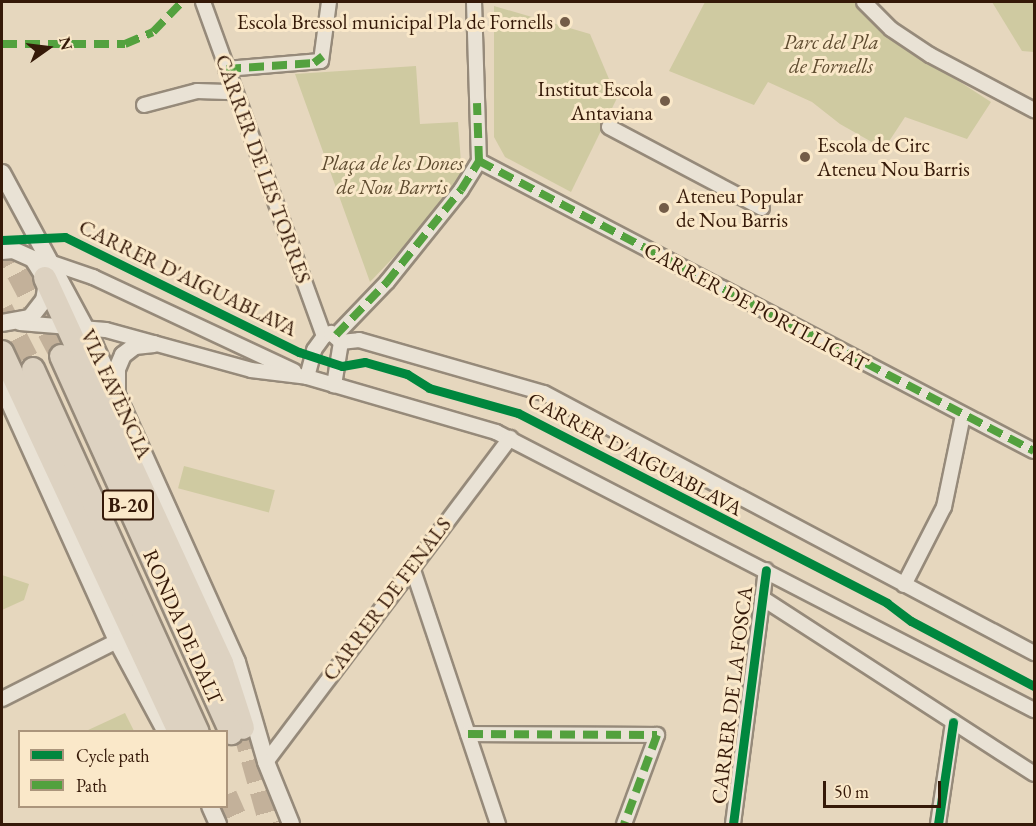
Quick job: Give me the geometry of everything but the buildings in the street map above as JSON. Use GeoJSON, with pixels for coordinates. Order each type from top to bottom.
{"type":"FeatureCollection","features":[{"type":"Feature","properties":{"kind":"highway"},"geometry":{"type":"LineString","coordinates":[[47,270],[77,326]]}},
{"type":"Feature","properties":{"kind":"highway","name":"RONDA DE DALT"},"geometry":{"type":"LineString","coordinates":[[61,356],[237,731],[222,663],[77,326]]}},
{"type":"Feature","properties":{"kind":"highway"},"geometry":{"type":"LineString","coordinates":[[2,352],[178,730]]}},
{"type":"Feature","properties":{"kind":"highway","name":"RONDA DE DALT"},"geometry":{"type":"LineString","coordinates":[[33,369],[197,730]]}},
{"type":"Feature","properties":{"kind":"street","name":"CARRER DE LES TORRES"},"geometry":{"type":"LineString","coordinates":[[202,2],[234,92],[334,338]]}},
{"type":"Feature","properties":{"kind":"street"},"geometry":{"type":"LineString","coordinates":[[226,69],[321,61],[329,2]]}},
{"type":"Feature","properties":{"kind":"street"},"geometry":{"type":"LineString","coordinates":[[334,385],[334,338],[387,282],[461,190],[479,161],[474,2]]}},
{"type":"Feature","properties":{"kind":"street"},"geometry":{"type":"LineString","coordinates":[[864,2],[891,29],[930,55],[1035,110]]}},
{"type":"Feature","properties":{"kind":"street"},"geometry":{"type":"LineString","coordinates":[[144,105],[196,91],[234,92]]}},
{"type":"Feature","properties":{"kind":"street"},"geometry":{"type":"LineString","coordinates":[[609,128],[762,208]]}},
{"type":"Feature","properties":{"kind":"street","name":"CARRER DE PORTLLIGAT"},"geometry":{"type":"LineString","coordinates":[[479,161],[1035,451]]}},
{"type":"Feature","properties":{"kind":"street"},"geometry":{"type":"LineString","coordinates":[[2,173],[37,238],[47,270],[44,300],[38,310],[20,323],[2,323]]}},
{"type":"Feature","properties":{"kind":"street","name":"CARRER D'AIGUABLAVA"},"geometry":{"type":"LineString","coordinates":[[37,238],[71,269],[307,377],[510,438],[1035,710]]}},
{"type":"Feature","properties":{"kind":"street"},"geometry":{"type":"LineString","coordinates":[[2,251],[24,253],[47,270]]}},
{"type":"Feature","properties":{"kind":"street","name":"CARRER D'AIGUABLAVA"},"geometry":{"type":"LineString","coordinates":[[47,270],[71,269]]}},
{"type":"Feature","properties":{"kind":"street","name":"CARRER D'AIGUABLAVA"},"geometry":{"type":"LineString","coordinates":[[20,323],[77,326],[251,370],[307,377]]}},
{"type":"Feature","properties":{"kind":"street","name":"VIA FAVÈNCIA"},"geometry":{"type":"LineString","coordinates":[[77,326],[118,396],[237,662],[266,762],[291,825]]}},
{"type":"Feature","properties":{"kind":"street","name":"CARRER D'AIGUABLAVA"},"geometry":{"type":"LineString","coordinates":[[307,377],[314,350],[334,338],[359,340],[544,393],[1035,653]]}},
{"type":"Feature","properties":{"kind":"street"},"geometry":{"type":"LineString","coordinates":[[118,396],[116,378],[123,355],[135,346],[154,344]]}},
{"type":"Feature","properties":{"kind":"street"},"geometry":{"type":"LineString","coordinates":[[2,386],[117,641],[165,730]]}},
{"type":"Feature","properties":{"kind":"street"},"geometry":{"type":"LineString","coordinates":[[904,585],[944,507],[963,415]]}},
{"type":"Feature","properties":{"kind":"street","name":"CARRER DE FENALS"},"geometry":{"type":"LineString","coordinates":[[266,762],[510,438]]}},
{"type":"Feature","properties":{"kind":"street"},"geometry":{"type":"LineString","coordinates":[[412,567],[498,825]]}},
{"type":"Feature","properties":{"kind":"street","name":"CARRER DE LA FOSCA"},"geometry":{"type":"LineString","coordinates":[[733,825],[766,570]]}},
{"type":"Feature","properties":{"kind":"street"},"geometry":{"type":"LineString","coordinates":[[778,606],[792,583]]}},
{"type":"Feature","properties":{"kind":"street"},"geometry":{"type":"LineString","coordinates":[[762,597],[1035,774]]}},
{"type":"Feature","properties":{"kind":"street"},"geometry":{"type":"LineString","coordinates":[[2,699],[117,641]]}},
{"type":"Feature","properties":{"kind":"street"},"geometry":{"type":"LineString","coordinates":[[938,825],[953,722]]}},
{"type":"Feature","properties":{"kind":"street"},"geometry":{"type":"LineString","coordinates":[[468,734],[657,735],[624,825]]}},
{"type":"Feature","properties":{"kind":"street"},"geometry":{"type":"LineString","coordinates":[[210,808],[218,825]]}},
{"type":"Feature","properties":{"kind":"green space","name":"Parc del Pla de Fornells"},"geometry":{"type":"Polygon","coordinates":[[[705,2],[855,2],[859,9],[900,43],[991,102],[967,139],[905,117],[884,149],[840,124],[812,102],[768,82],[754,105],[669,71],[705,2]]]}},
{"type":"Feature","properties":{"kind":"green space"},"geometry":{"type":"Polygon","coordinates":[[[992,2],[1034,2],[1034,52],[1022,51],[992,2]]]}},
{"type":"Feature","properties":{"kind":"green space"},"geometry":{"type":"Polygon","coordinates":[[[494,6],[590,34],[617,98],[571,192],[505,157],[494,137],[494,6]]]}},
{"type":"Feature","properties":{"kind":"green space","name":"Plaça de les Dones de Nou Barris"},"geometry":{"type":"Polygon","coordinates":[[[416,66],[420,124],[458,122],[462,176],[451,197],[370,282],[295,74],[416,66]]]}},
{"type":"Feature","properties":{"kind":"green space"},"geometry":{"type":"Polygon","coordinates":[[[184,466],[275,490],[269,513],[178,488],[184,466]]]}},
{"type":"Feature","properties":{"kind":"green space"},"geometry":{"type":"Polygon","coordinates":[[[2,575],[29,584],[24,600],[2,610],[2,575]]]}},
{"type":"Feature","properties":{"kind":"green space"},"geometry":{"type":"Polygon","coordinates":[[[125,713],[134,730],[88,730],[125,713]]]}},
{"type":"Feature","properties":{"kind":"tunnel"},"geometry":{"type":"LineString","coordinates":[[2,244],[61,356]]}},
{"type":"Feature","properties":{"kind":"tunnel"},"geometry":{"type":"LineString","coordinates":[[2,309],[33,369]]}},
{"type":"Feature","properties":{"kind":"tunnel"},"geometry":{"type":"LineString","coordinates":[[243,728],[270,824]]}},
{"type":"Feature","properties":{"kind":"tunnel"},"geometry":{"type":"LineString","coordinates":[[228,799],[239,824]]}},
{"type":"Feature","properties":{"kind":"marked path"},"geometry":{"type":"LineString","coordinates":[[2,44],[125,44],[153,32],[182,2]]}},
{"type":"Feature","properties":{"kind":"marked path"},"geometry":{"type":"LineString","coordinates":[[226,69],[314,63],[323,56]]}},
{"type":"Feature","properties":{"kind":"marked path"},"geometry":{"type":"LineString","coordinates":[[336,335],[387,282],[461,190],[479,161],[477,103]]}},
{"type":"Feature","properties":{"kind":"marked path"},"geometry":{"type":"LineString","coordinates":[[479,161],[1034,451]]}},
{"type":"Feature","properties":{"kind":"marked path"},"geometry":{"type":"LineString","coordinates":[[468,734],[657,735],[624,824]]}},
{"type":"Feature","properties":{"kind":"cycle path"},"geometry":{"type":"LineString","coordinates":[[2,240],[65,237],[299,352],[342,366],[365,362],[407,374],[429,388],[518,413],[887,603],[911,621],[1034,686]]}},
{"type":"Feature","properties":{"kind":"cycle path"},"geometry":{"type":"LineString","coordinates":[[733,824],[766,570]]}},
{"type":"Feature","properties":{"kind":"cycle path"},"geometry":{"type":"LineString","coordinates":[[938,824],[953,722]]}},
{"type":"Feature","properties":{"kind":"place","name":"Escola Bressol municipal Pla de Fornells"},"geometry":{"type":"Point","coordinates":[565,22]}},
{"type":"Feature","properties":{"kind":"place","name":"Institut Escola Antaviana"},"geometry":{"type":"Point","coordinates":[665,101]}},
{"type":"Feature","properties":{"kind":"place","name":"Escola de Circ Ateneu Nou Barris"},"geometry":{"type":"Point","coordinates":[805,157]}},
{"type":"Feature","properties":{"kind":"place","name":"Ateneu Popular de Nou Barris"},"geometry":{"type":"Point","coordinates":[664,208]}}]}
